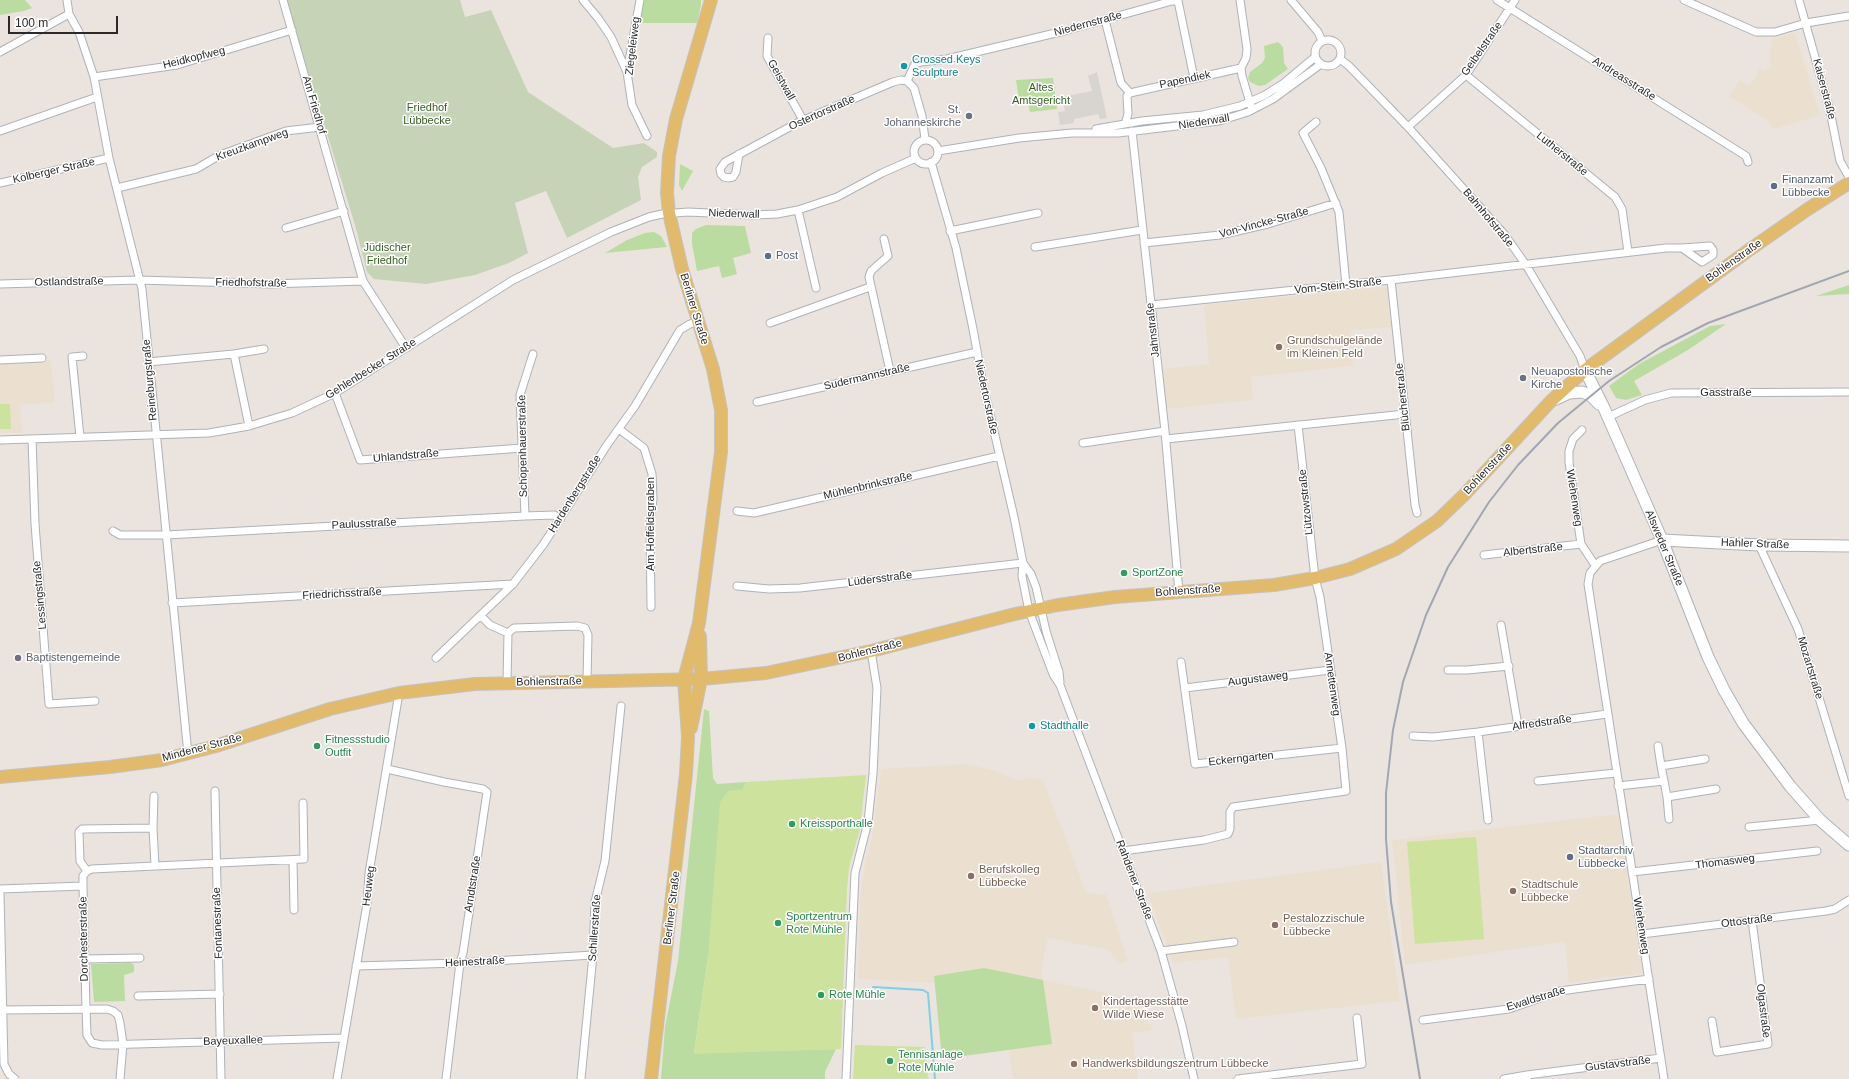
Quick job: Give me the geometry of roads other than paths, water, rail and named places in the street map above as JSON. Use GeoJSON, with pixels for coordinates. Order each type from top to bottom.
{"type":"FeatureCollection","features":[{"type":"Feature","properties":{"kind":"main road","name":"Berliner Straße"},"geometry":{"type":"LineString","coordinates":[[688,737],[684,679],[699,623],[718,484],[722,432],[713,369],[683,274],[669,213],[667,181],[668,156],[676,119],[711,0]]}},
{"type":"Feature","properties":{"kind":"main road","name":"Bohlenstraße"},"geometry":{"type":"LineString","coordinates":[[399,693],[437,687],[508,682],[701,679],[787,670],[871,651],[1015,614],[1058,605],[1115,597],[1274,585],[1315,578],[1350,569],[1396,549],[1437,521],[1465,494],[1550,402],[1585,370],[1722,268],[1849,183]]}},
{"type":"Feature","properties":{"kind":"main road","name":"Berliner Straße"},"geometry":{"type":"LineString","coordinates":[[651,1079],[679,848],[688,737],[701,679],[699,623]]}},
{"type":"Feature","properties":{"kind":"main road","name":"Mindener Straße"},"geometry":{"type":"LineString","coordinates":[[0,777],[138,764],[188,754],[330,709],[399,693]]}},
{"type":"Feature","properties":{"kind":"street"},"geometry":{"type":"LineString","coordinates":[[0,52],[69,14],[67,0]]}},
{"type":"Feature","properties":{"kind":"street","name":"Am Friedhof"},"geometry":{"type":"LineString","coordinates":[[282,0],[320,127],[363,281],[406,348]]}},
{"type":"Feature","properties":{"kind":"street"},"geometry":{"type":"LineString","coordinates":[[583,0],[611,37],[628,72]]}},
{"type":"Feature","properties":{"kind":"street","name":"Ziegeleiweg"},"geometry":{"type":"LineString","coordinates":[[640,0],[628,72],[632,105],[647,136]]}},
{"type":"Feature","properties":{"kind":"street"},"geometry":{"type":"LineString","coordinates":[[1240,0],[1247,49],[1246,58],[1241,68],[1244,85],[1251,102],[1252,110]]}},
{"type":"Feature","properties":{"kind":"street"},"geometry":{"type":"LineString","coordinates":[[1292,0],[1318,32],[1322,41]]}},
{"type":"Feature","properties":{"kind":"street","name":"Andreasstraße"},"geometry":{"type":"LineString","coordinates":[[1497,0],[1746,156],[1748,162]]}},
{"type":"Feature","properties":{"kind":"street","name":"Geibelstraße"},"geometry":{"type":"LineString","coordinates":[[1408,127],[1466,75],[1515,0]]}},
{"type":"Feature","properties":{"kind":"street"},"geometry":{"type":"LineString","coordinates":[[1684,0],[1756,32],[1775,32],[1806,23],[1849,16]]}},
{"type":"Feature","properties":{"kind":"street","name":"Kaiserstraße"},"geometry":{"type":"LineString","coordinates":[[1799,0],[1830,111],[1840,161],[1849,177]]}},
{"type":"Feature","properties":{"kind":"street","name":"Niedernstraße"},"geometry":{"type":"LineString","coordinates":[[907,81],[915,64],[921,62],[947,59],[1105,20],[1172,1],[1178,1],[1194,78]]}},
{"type":"Feature","properties":{"kind":"street","name":"Reineburgstraße"},"geometry":{"type":"LineString","coordinates":[[69,14],[79,32],[94,77],[109,158],[142,289],[148,362],[188,754]]}},
{"type":"Feature","properties":{"kind":"street"},"geometry":{"type":"LineString","coordinates":[[1105,20],[1121,83],[1130,93],[1127,96],[1128,114],[1125,124]]}},
{"type":"Feature","properties":{"kind":"street","name":"Heidkopfweg"},"geometry":{"type":"LineString","coordinates":[[94,77],[177,65],[292,30]]}},
{"type":"Feature","properties":{"kind":"street","name":"Geistwall"},"geometry":{"type":"LineString","coordinates":[[768,38],[767,56],[803,120]]}},
{"type":"Feature","properties":{"kind":"street"},"geometry":{"type":"LineString","coordinates":[[1332,40],[1338,44],[1342,52],[1340,59],[1330,66],[1321,64],[1316,57],[1315,49],[1322,41],[1332,40]]}},
{"type":"Feature","properties":{"kind":"street","name":"Niederwall"},"geometry":{"type":"LineString","coordinates":[[1072,133],[1125,124],[1203,115],[1251,102],[1284,83],[1316,57]]}},
{"type":"Feature","properties":{"kind":"street","name":"Bahnhofstraße"},"geometry":{"type":"LineString","coordinates":[[1340,59],[1349,66],[1408,127],[1505,235],[1526,265]]}},
{"type":"Feature","properties":{"kind":"street","name":"Niederwall"},"geometry":{"type":"LineString","coordinates":[[938,151],[1019,138],[1072,133],[1132,131],[1219,121],[1252,110],[1273,99],[1321,64]]}},
{"type":"Feature","properties":{"kind":"street","name":"Papendiek"},"geometry":{"type":"LineString","coordinates":[[1130,93],[1241,68]]}},
{"type":"Feature","properties":{"kind":"street","name":"Lutherstraße"},"geometry":{"type":"LineString","coordinates":[[1466,75],[1615,197],[1622,209],[1628,252]]}},
{"type":"Feature","properties":{"kind":"street","name":"Ostertorstraße"},"geometry":{"type":"LineString","coordinates":[[739,154],[803,120],[893,82],[901,80],[907,81]]}},
{"type":"Feature","properties":{"kind":"street"},"geometry":{"type":"LineString","coordinates":[[907,81],[914,88],[922,116],[925,140]]}},
{"type":"Feature","properties":{"kind":"street"},"geometry":{"type":"LineString","coordinates":[[0,131],[97,97]]}},
{"type":"Feature","properties":{"kind":"street"},"geometry":{"type":"LineString","coordinates":[[1316,122],[1303,133],[1336,202],[1339,212],[1346,285]]}},
{"type":"Feature","properties":{"kind":"street","name":"Kreuzkampweg"},"geometry":{"type":"LineString","coordinates":[[117,188],[196,169],[220,155],[286,131],[320,127]]}},
{"type":"Feature","properties":{"kind":"street","name":"Jahnstraße"},"geometry":{"type":"LineString","coordinates":[[1132,131],[1166,440],[1180,592]]}},
{"type":"Feature","properties":{"kind":"street"},"geometry":{"type":"LineString","coordinates":[[925,140],[935,143],[938,151],[937,157],[932,162],[922,163],[914,154],[915,146],[919,141],[925,140]]}},
{"type":"Feature","properties":{"kind":"street","name":"Kolberger Straße"},"geometry":{"type":"LineString","coordinates":[[0,183],[109,158]]}},
{"type":"Feature","properties":{"kind":"street","name":"Niederwall"},"geometry":{"type":"LineString","coordinates":[[669,213],[754,215],[777,214],[798,210],[837,197],[882,173],[916,158]]}},
{"type":"Feature","properties":{"kind":"street","name":"Niedertorstraße"},"geometry":{"type":"LineString","coordinates":[[932,162],[939,183],[959,262],[999,456],[1023,562],[1022,576],[1029,611]]}},
{"type":"Feature","properties":{"kind":"street","name":"Von-Vincke-Straße"},"geometry":{"type":"LineString","coordinates":[[1144,243],[1220,235],[1268,224],[1336,202]]}},
{"type":"Feature","properties":{"kind":"street"},"geometry":{"type":"LineString","coordinates":[[798,210],[816,288]]}},
{"type":"Feature","properties":{"kind":"street"},"geometry":{"type":"LineString","coordinates":[[286,228],[344,211]]}},
{"type":"Feature","properties":{"kind":"street","name":"Gehlenbecker Straße"},"geometry":{"type":"LineString","coordinates":[[0,440],[209,433],[249,426],[292,413],[335,393],[525,274],[611,232],[656,214],[669,213]]}},
{"type":"Feature","properties":{"kind":"street"},"geometry":{"type":"LineString","coordinates":[[950,231],[1038,213]]}},
{"type":"Feature","properties":{"kind":"street"},"geometry":{"type":"LineString","coordinates":[[1035,248],[1142,230]]}},
{"type":"Feature","properties":{"kind":"street"},"geometry":{"type":"LineString","coordinates":[[884,239],[888,256],[871,271],[869,277],[870,287],[890,371]]}},
{"type":"Feature","properties":{"kind":"street"},"geometry":{"type":"LineString","coordinates":[[1526,265],[1628,252],[1682,248]]}},
{"type":"Feature","properties":{"kind":"street","name":"Vom-Stein-Straße"},"geometry":{"type":"LineString","coordinates":[[1151,305],[1526,265]]}},
{"type":"Feature","properties":{"kind":"street","name":"Alsweder Straße"},"geometry":{"type":"LineString","coordinates":[[1526,265],[1580,356],[1662,540],[1708,657],[1724,690],[1743,723],[1765,756],[1820,820],[1849,845]]}},
{"type":"Feature","properties":{"kind":"street","name":"Friedhofstraße"},"geometry":{"type":"LineString","coordinates":[[139,280],[270,284],[363,281]]}},
{"type":"Feature","properties":{"kind":"street","name":"Ostlandstraße"},"geometry":{"type":"LineString","coordinates":[[0,284],[139,280]]}},
{"type":"Feature","properties":{"kind":"street","name":"Blücherstraße"},"geometry":{"type":"LineString","coordinates":[[1391,280],[1417,513]]}},
{"type":"Feature","properties":{"kind":"street"},"geometry":{"type":"LineString","coordinates":[[770,323],[870,287]]}},
{"type":"Feature","properties":{"kind":"street","name":"Hardenbergstraße"},"geometry":{"type":"LineString","coordinates":[[436,658],[513,584],[561,518],[606,445],[636,406],[680,330],[699,321]]}},
{"type":"Feature","properties":{"kind":"street"},"geometry":{"type":"LineString","coordinates":[[148,362],[234,354],[264,349]]}},
{"type":"Feature","properties":{"kind":"street","name":"Sudermannstraße"},"geometry":{"type":"LineString","coordinates":[[757,402],[977,352]]}},
{"type":"Feature","properties":{"kind":"street"},"geometry":{"type":"LineString","coordinates":[[234,354],[249,426]]}},
{"type":"Feature","properties":{"kind":"street","name":"Schopenhauerstraße"},"geometry":{"type":"LineString","coordinates":[[525,516],[520,395],[533,354]]}},
{"type":"Feature","properties":{"kind":"street"},"geometry":{"type":"LineString","coordinates":[[80,437],[72,357],[84,356]]}},
{"type":"Feature","properties":{"kind":"street"},"geometry":{"type":"LineString","coordinates":[[0,360],[42,358]]}},
{"type":"Feature","properties":{"kind":"street"},"geometry":{"type":"LineString","coordinates":[[1550,402],[1569,393],[1582,392],[1590,395],[1606,412]]}},
{"type":"Feature","properties":{"kind":"street","name":"Gasstraße"},"geometry":{"type":"LineString","coordinates":[[1606,412],[1671,393],[1849,392]]}},
{"type":"Feature","properties":{"kind":"street","name":"Uhlandstraße"},"geometry":{"type":"LineString","coordinates":[[335,393],[360,460],[522,448]]}},
{"type":"Feature","properties":{"kind":"street"},"geometry":{"type":"LineString","coordinates":[[1166,440],[1405,414]]}},
{"type":"Feature","properties":{"kind":"street","name":"Lützowstraße"},"geometry":{"type":"LineString","coordinates":[[1298,426],[1315,578]]}},
{"type":"Feature","properties":{"kind":"street","name":"Am Hoffeldsgraben"},"geometry":{"type":"LineString","coordinates":[[619,429],[644,448],[652,474],[653,499],[650,523],[651,607]]}},
{"type":"Feature","properties":{"kind":"street","name":"Wiehenweg"},"geometry":{"type":"LineString","coordinates":[[1582,430],[1573,439],[1569,451],[1569,462],[1581,544],[1595,565],[1590,573],[1588,584],[1664,1079]]}},
{"type":"Feature","properties":{"kind":"street"},"geometry":{"type":"LineString","coordinates":[[1083,443],[1165,431]]}},
{"type":"Feature","properties":{"kind":"street","name":"Lessingstraße"},"geometry":{"type":"LineString","coordinates":[[32,439],[35,524],[49,704],[95,701]]}},
{"type":"Feature","properties":{"kind":"street","name":"Mühlenbrinkstraße"},"geometry":{"type":"LineString","coordinates":[[737,511],[754,513],[999,456]]}},
{"type":"Feature","properties":{"kind":"street","name":"Paulusstraße"},"geometry":{"type":"LineString","coordinates":[[113,531],[120,535],[166,535],[554,514],[561,518]]}},
{"type":"Feature","properties":{"kind":"street"},"geometry":{"type":"LineString","coordinates":[[1595,565],[1607,558],[1662,540]]}},
{"type":"Feature","properties":{"kind":"street","name":"Hahler Straße"},"geometry":{"type":"LineString","coordinates":[[1662,540],[1759,545],[1849,546]]}},
{"type":"Feature","properties":{"kind":"street","name":"Albertstraße"},"geometry":{"type":"LineString","coordinates":[[1484,555],[1581,544]]}},
{"type":"Feature","properties":{"kind":"street","name":"Mozartstraße"},"geometry":{"type":"LineString","coordinates":[[1759,545],[1798,629],[1849,796]]}},
{"type":"Feature","properties":{"kind":"street","name":"Niedertorstraße"},"geometry":{"type":"LineString","coordinates":[[1023,562],[1031,574],[1042,608]]}},
{"type":"Feature","properties":{"kind":"street","name":"Lüdersstraße"},"geometry":{"type":"LineString","coordinates":[[737,586],[769,589],[800,588],[1023,562]]}},
{"type":"Feature","properties":{"kind":"street","name":"Annettenweg"},"geometry":{"type":"LineString","coordinates":[[1123,852],[1204,840],[1228,834],[1230,829],[1230,812],[1233,807],[1346,791],[1342,748],[1320,597],[1315,578]]}},
{"type":"Feature","properties":{"kind":"street","name":"Friedrichsstraße"},"geometry":{"type":"LineString","coordinates":[[172,603],[513,584]]}},
{"type":"Feature","properties":{"kind":"street","name":"Rahdener Straße"},"geometry":{"type":"LineString","coordinates":[[1042,608],[1059,672],[1060,684]]}},
{"type":"Feature","properties":{"kind":"street","name":"Rahdener Straße"},"geometry":{"type":"LineString","coordinates":[[1029,611],[1050,667],[1060,684],[1161,951],[1182,1026],[1194,1079]]}},
{"type":"Feature","properties":{"kind":"street"},"geometry":{"type":"LineString","coordinates":[[481,616],[490,625],[508,633]]}},
{"type":"Feature","properties":{"kind":"street"},"geometry":{"type":"LineString","coordinates":[[1501,625],[1518,726]]}},
{"type":"Feature","properties":{"kind":"street"},"geometry":{"type":"LineString","coordinates":[[508,633],[514,628],[577,626],[585,628],[588,635],[587,681]]}},
{"type":"Feature","properties":{"kind":"street"},"geometry":{"type":"LineString","coordinates":[[508,633],[508,682]]}},
{"type":"Feature","properties":{"kind":"street"},"geometry":{"type":"LineString","coordinates":[[846,1079],[855,872],[868,822],[873,774],[876,688],[871,651]]}},
{"type":"Feature","properties":{"kind":"street","name":"Eckerngarten"},"geometry":{"type":"LineString","coordinates":[[1181,662],[1195,764],[1342,748]]}},
{"type":"Feature","properties":{"kind":"street"},"geometry":{"type":"LineString","coordinates":[[1448,670],[1468,670],[1509,666]]}},
{"type":"Feature","properties":{"kind":"street","name":"Augustaweg"},"geometry":{"type":"LineString","coordinates":[[1185,688],[1330,670]]}},
{"type":"Feature","properties":{"kind":"street","name":"Heuweg"},"geometry":{"type":"LineString","coordinates":[[337,1079],[399,693]]}},
{"type":"Feature","properties":{"kind":"street","name":"Schillerstraße"},"geometry":{"type":"LineString","coordinates":[[581,1079],[593,954],[595,902],[605,861],[621,706]]}},
{"type":"Feature","properties":{"kind":"street","name":"Alfredstraße"},"geometry":{"type":"LineString","coordinates":[[1413,736],[1433,736],[1478,732],[1607,714]]}},
{"type":"Feature","properties":{"kind":"street"},"geometry":{"type":"LineString","coordinates":[[1478,732],[1488,820]]}},
{"type":"Feature","properties":{"kind":"street"},"geometry":{"type":"LineString","coordinates":[[1658,746],[1667,797],[1669,819]]}},
{"type":"Feature","properties":{"kind":"street"},"geometry":{"type":"LineString","coordinates":[[1662,766],[1705,759]]}},
{"type":"Feature","properties":{"kind":"street","name":"Arndtstraße"},"geometry":{"type":"LineString","coordinates":[[387,769],[483,789],[487,792],[463,953],[460,963],[446,1079]]}},
{"type":"Feature","properties":{"kind":"street"},"geometry":{"type":"LineString","coordinates":[[1538,781],[1616,772]]}},
{"type":"Feature","properties":{"kind":"street"},"geometry":{"type":"LineString","coordinates":[[1618,786],[1664,781]]}},
{"type":"Feature","properties":{"kind":"street"},"geometry":{"type":"LineString","coordinates":[[1667,797],[1716,789]]}},
{"type":"Feature","properties":{"kind":"street","name":"Fontanestraße"},"geometry":{"type":"LineString","coordinates":[[216,791],[216,864],[221,1079]]}},
{"type":"Feature","properties":{"kind":"street"},"geometry":{"type":"LineString","coordinates":[[154,796],[153,828],[155,866]]}},
{"type":"Feature","properties":{"kind":"street"},"geometry":{"type":"LineString","coordinates":[[153,828],[82,829],[79,832],[80,860],[87,871],[92,869],[304,859],[303,803]]}},
{"type":"Feature","properties":{"kind":"street"},"geometry":{"type":"LineString","coordinates":[[1749,827],[1820,820]]}},
{"type":"Feature","properties":{"kind":"street","name":"Thomasweg"},"geometry":{"type":"LineString","coordinates":[[1632,872],[1817,851]]}},
{"type":"Feature","properties":{"kind":"street"},"geometry":{"type":"LineString","coordinates":[[293,860],[294,910]]}},
{"type":"Feature","properties":{"kind":"street","name":"Dorchesterstraße"},"geometry":{"type":"LineString","coordinates":[[87,871],[84,876],[83,886],[87,1035],[92,1043],[102,1045],[123,1044]]}},
{"type":"Feature","properties":{"kind":"street"},"geometry":{"type":"LineString","coordinates":[[0,889],[83,886]]}},
{"type":"Feature","properties":{"kind":"street"},"geometry":{"type":"LineString","coordinates":[[0,894],[4,1064],[9,1074],[15,1079]]}},
{"type":"Feature","properties":{"kind":"street","name":"Ottostraße"},"geometry":{"type":"LineString","coordinates":[[1642,934],[1835,909],[1849,900]]}},
{"type":"Feature","properties":{"kind":"street","name":"Olgastraße"},"geometry":{"type":"LineString","coordinates":[[1712,1022],[1717,1052],[1768,1044],[1752,920]]}},
{"type":"Feature","properties":{"kind":"street"},"geometry":{"type":"LineString","coordinates":[[1161,951],[1234,942]]}},
{"type":"Feature","properties":{"kind":"street","name":"Heinestraße"},"geometry":{"type":"LineString","coordinates":[[356,966],[460,963],[593,954]]}},
{"type":"Feature","properties":{"kind":"street"},"geometry":{"type":"LineString","coordinates":[[85,959],[140,958]]}},
{"type":"Feature","properties":{"kind":"street","name":"Ewaldstraße"},"geometry":{"type":"LineString","coordinates":[[1423,1020],[1509,1009],[1560,990],[1649,979]]}},
{"type":"Feature","properties":{"kind":"street"},"geometry":{"type":"LineString","coordinates":[[138,996],[220,994]]}},
{"type":"Feature","properties":{"kind":"street"},"geometry":{"type":"LineString","coordinates":[[2,1010],[107,1009],[113,1011],[118,1015],[123,1044],[120,1079]]}},
{"type":"Feature","properties":{"kind":"street"},"geometry":{"type":"LineString","coordinates":[[1238,1079],[1362,1064],[1357,1018]]}},
{"type":"Feature","properties":{"kind":"street","name":"Bayeuxallee"},"geometry":{"type":"LineString","coordinates":[[123,1044],[343,1038]]}},
{"type":"Feature","properties":{"kind":"street","name":"Gustavstraße"},"geometry":{"type":"LineString","coordinates":[[1504,1079],[1661,1058]]}},
{"type":"Feature","properties":{"kind":"waterway"},"geometry":{"type":"LineString","coordinates":[[873,987],[923,990],[928,993],[935,1079]]}},
{"type":"Feature","properties":{"kind":"railway"},"geometry":{"type":"LineString","coordinates":[[1420,1079],[1391,902],[1386,839],[1386,793],[1393,730],[1403,682],[1426,615],[1448,567],[1489,502],[1518,465],[1558,423],[1609,381],[1661,347],[1708,323],[1849,271]]}},
{"type":"Feature","properties":{"kind":"place","name":"Crossed Keys Sculpture"},"geometry":{"type":"Point","coordinates":[904,66]}},
{"type":"Feature","properties":{"kind":"place","name":"St. Johanneskirche"},"geometry":{"type":"Point","coordinates":[969,116]}},
{"type":"Feature","properties":{"kind":"place","name":"Finanzamt Lübbecke"},"geometry":{"type":"Point","coordinates":[1774,186]}},
{"type":"Feature","properties":{"kind":"place","name":"Post"},"geometry":{"type":"Point","coordinates":[768,256]}},
{"type":"Feature","properties":{"kind":"place","name":"Grundschulgelände im Kleinen Feld"},"geometry":{"type":"Point","coordinates":[1279,347]}},
{"type":"Feature","properties":{"kind":"place","name":"Neuapostolische Kirche"},"geometry":{"type":"Point","coordinates":[1523,378]}},
{"type":"Feature","properties":{"kind":"place","name":"SportZone"},"geometry":{"type":"Point","coordinates":[1124,573]}},
{"type":"Feature","properties":{"kind":"place","name":"Baptistengemeinde"},"geometry":{"type":"Point","coordinates":[18,658]}},
{"type":"Feature","properties":{"kind":"place","name":"Stadthalle"},"geometry":{"type":"Point","coordinates":[1032,726]}},
{"type":"Feature","properties":{"kind":"place","name":"Fitnessstudio Outfit"},"geometry":{"type":"Point","coordinates":[317,746]}},
{"type":"Feature","properties":{"kind":"place","name":"Kreissporthalle"},"geometry":{"type":"Point","coordinates":[792,824]}},
{"type":"Feature","properties":{"kind":"place","name":"Stadtarchiv Lübbecke"},"geometry":{"type":"Point","coordinates":[1570,857]}},
{"type":"Feature","properties":{"kind":"place","name":"Berufskolleg Lübbecke"},"geometry":{"type":"Point","coordinates":[971,876]}},
{"type":"Feature","properties":{"kind":"place","name":"Stadtschule Lübbecke"},"geometry":{"type":"Point","coordinates":[1513,891]}},
{"type":"Feature","properties":{"kind":"place","name":"Sportzentrum Rote Mühle"},"geometry":{"type":"Point","coordinates":[778,923]}},
{"type":"Feature","properties":{"kind":"place","name":"Pestalozzischule Lübbecke"},"geometry":{"type":"Point","coordinates":[1275,925]}},
{"type":"Feature","properties":{"kind":"place","name":"Rote Mühle"},"geometry":{"type":"Point","coordinates":[821,995]}},
{"type":"Feature","properties":{"kind":"place","name":"Kindertagesstätte Wilde Wiese"},"geometry":{"type":"Point","coordinates":[1095,1008]}},
{"type":"Feature","properties":{"kind":"place","name":"Tennisanlage Rote Mühle"},"geometry":{"type":"Point","coordinates":[890,1061]}},
{"type":"Feature","properties":{"kind":"place","name":"Handwerksbildungszentrum Lübbecke"},"geometry":{"type":"Point","coordinates":[1074,1064]}},
{"type":"Feature","properties":{"kind":"park label","name":"Altes Amtsgericht"},"geometry":{"type":"Point","coordinates":[1041,94]}},
{"type":"Feature","properties":{"kind":"park label","name":"Friedhof Lübbecke"},"geometry":{"type":"Point","coordinates":[427,114]}},
{"type":"Feature","properties":{"kind":"park label","name":"Jüdischer Friedhof"},"geometry":{"type":"Point","coordinates":[387,254]}}]}
